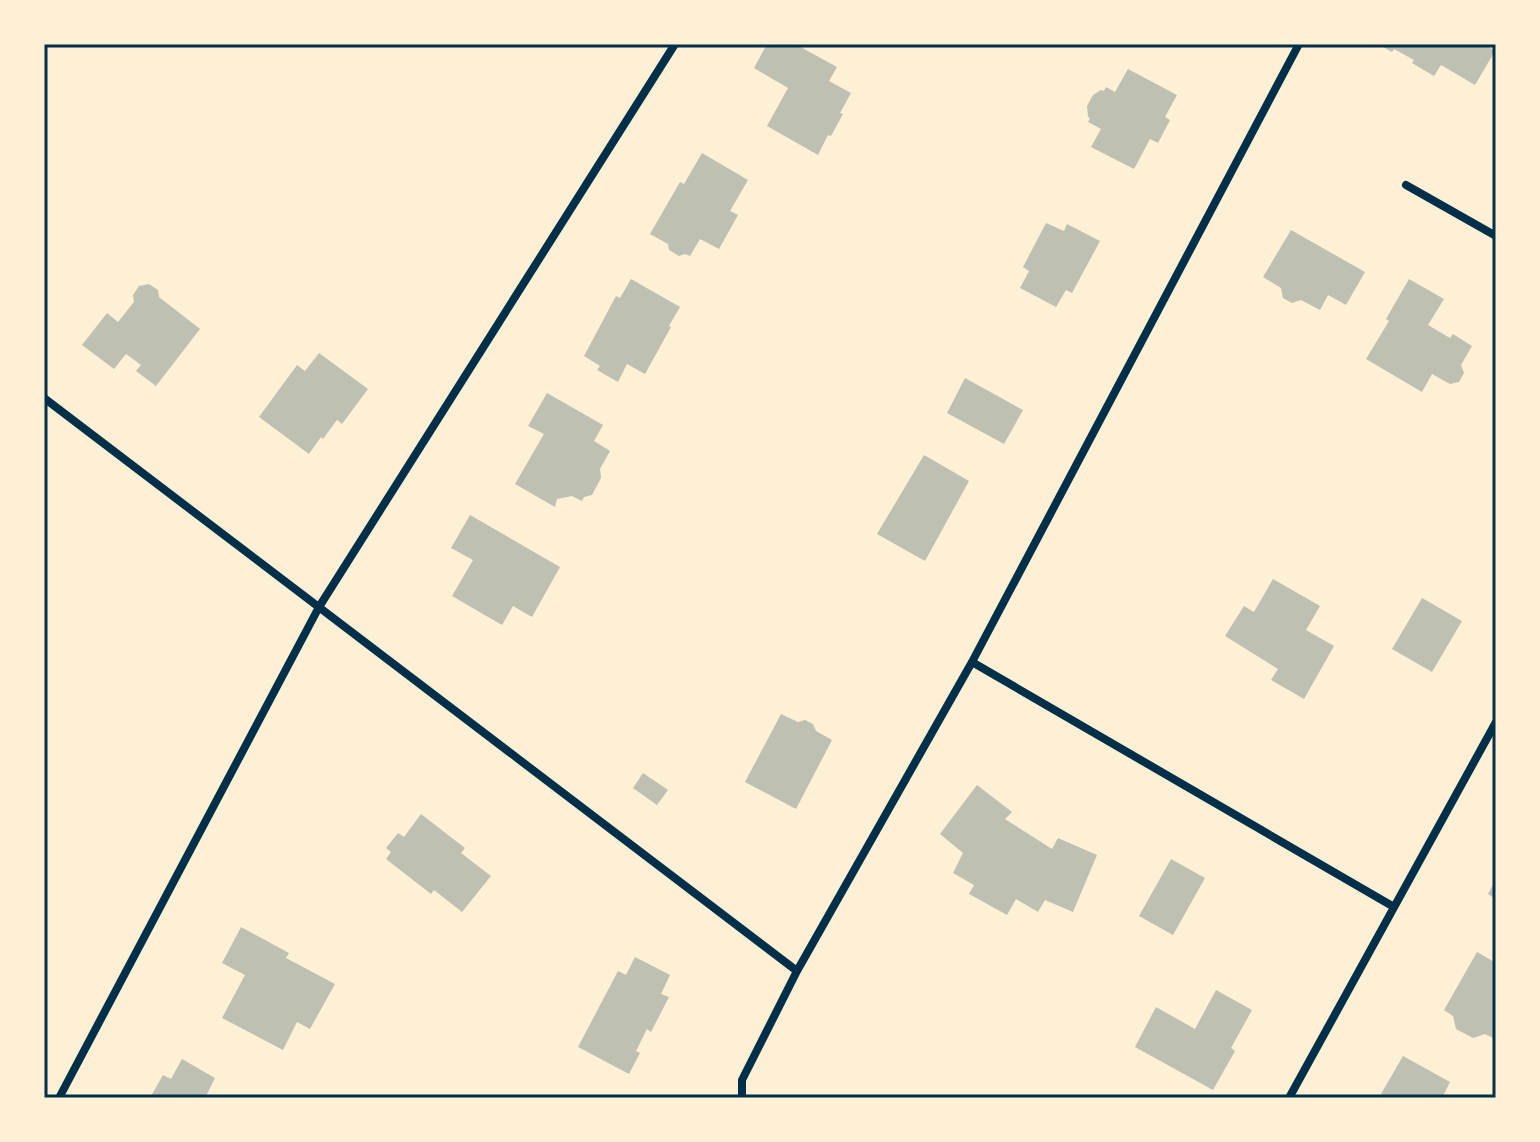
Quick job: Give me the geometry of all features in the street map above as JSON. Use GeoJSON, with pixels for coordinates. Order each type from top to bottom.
{"type":"FeatureCollection","features":[{"type":"Feature","properties":{"kind":"street"},"geometry":{"type":"LineString","coordinates":[[59,1098],[319,607],[675,44]]}},
{"type":"Feature","properties":{"kind":"street"},"geometry":{"type":"LineString","coordinates":[[742,1098],[742,1080],[797,971],[972,662],[1299,44]]}},
{"type":"Feature","properties":{"kind":"street"},"geometry":{"type":"LineString","coordinates":[[1406,185],[1496,236]]}},
{"type":"Feature","properties":{"kind":"street"},"geometry":{"type":"LineString","coordinates":[[44,398],[797,971]]}},
{"type":"Feature","properties":{"kind":"street"},"geometry":{"type":"LineString","coordinates":[[972,662],[1394,907]]}},
{"type":"Feature","properties":{"kind":"street"},"geometry":{"type":"LineString","coordinates":[[1289,1098],[1496,722]]}},
{"type":"Feature","properties":{"kind":"building"},"geometry":{"type":"Polygon","coordinates":[[[767,44],[795,44],[837,67],[829,81],[851,93],[840,113],[843,114],[818,155],[767,126],[788,88],[754,68],[767,44]]]}},
{"type":"Feature","properties":{"kind":"building"},"geometry":{"type":"Polygon","coordinates":[[[1378,44],[1484,44],[1495,51],[1475,85],[1441,65],[1434,76],[1412,63],[1414,60],[1378,44]]]}},
{"type":"Feature","properties":{"kind":"building"},"geometry":{"type":"Polygon","coordinates":[[[1128,69],[1177,95],[1165,117],[1170,120],[1158,143],[1150,139],[1134,169],[1091,147],[1101,129],[1088,122],[1087,106],[1093,95],[1106,87],[1115,92],[1128,69]]]}},
{"type":"Feature","properties":{"kind":"building"},"geometry":{"type":"Polygon","coordinates":[[[702,153],[748,180],[730,211],[738,215],[719,249],[700,239],[690,256],[679,256],[669,250],[668,244],[650,234],[680,182],[684,184],[702,153]]]}},
{"type":"Feature","properties":{"kind":"building"},"geometry":{"type":"Polygon","coordinates":[[[1046,223],[1064,231],[1067,224],[1100,241],[1072,293],[1066,290],[1056,307],[1020,288],[1029,271],[1023,267],[1046,223]]]}},
{"type":"Feature","properties":{"kind":"building"},"geometry":{"type":"Polygon","coordinates":[[[1291,230],[1365,272],[1346,305],[1328,295],[1320,310],[1301,300],[1292,303],[1283,298],[1281,288],[1263,277],[1291,230]]]}},
{"type":"Feature","properties":{"kind":"building"},"geometry":{"type":"Polygon","coordinates":[[[631,279],[680,307],[645,374],[627,364],[618,382],[597,370],[600,366],[584,356],[616,296],[620,298],[631,279]]]}},
{"type":"Feature","properties":{"kind":"building"},"geometry":{"type":"Polygon","coordinates":[[[1409,279],[1444,299],[1428,325],[1450,338],[1453,334],[1472,346],[1461,365],[1464,373],[1459,382],[1450,384],[1432,374],[1422,392],[1366,359],[1409,279]]]}},
{"type":"Feature","properties":{"kind":"building"},"geometry":{"type":"Polygon","coordinates":[[[149,284],[158,290],[159,297],[200,329],[156,386],[136,371],[141,365],[126,354],[114,369],[82,345],[107,313],[118,322],[134,302],[133,295],[139,286],[149,284]]]}},
{"type":"Feature","properties":{"kind":"building"},"geometry":{"type":"Polygon","coordinates":[[[319,353],[368,389],[342,424],[337,420],[309,454],[259,417],[297,365],[305,371],[319,353]]]}},
{"type":"Feature","properties":{"kind":"building"},"geometry":{"type":"Polygon","coordinates":[[[965,378],[1023,410],[1004,444],[947,413],[965,378]]]}},
{"type":"Feature","properties":{"kind":"building"},"geometry":{"type":"Polygon","coordinates":[[[547,393],[603,425],[594,441],[610,451],[600,469],[601,478],[592,495],[584,497],[582,501],[572,496],[557,499],[555,507],[515,484],[544,434],[528,426],[547,393]]]}},
{"type":"Feature","properties":{"kind":"building"},"geometry":{"type":"Polygon","coordinates":[[[924,455],[969,481],[925,561],[877,534],[924,455]]]}},
{"type":"Feature","properties":{"kind":"building"},"geometry":{"type":"Polygon","coordinates":[[[470,515],[560,567],[532,617],[513,606],[502,625],[452,596],[473,560],[451,548],[470,515]]]}},
{"type":"Feature","properties":{"kind":"building"},"geometry":{"type":"Polygon","coordinates":[[[1273,579],[1320,606],[1306,630],[1334,646],[1304,699],[1271,680],[1278,669],[1225,636],[1244,606],[1254,612],[1273,579]]]}},
{"type":"Feature","properties":{"kind":"building"},"geometry":{"type":"Polygon","coordinates":[[[1422,598],[1462,621],[1432,672],[1392,649],[1422,598]]]}},
{"type":"Feature","properties":{"kind":"building"},"geometry":{"type":"Polygon","coordinates":[[[781,714],[798,722],[805,720],[813,724],[816,731],[832,740],[796,809],[745,782],[781,714]]]}},
{"type":"Feature","properties":{"kind":"building"},"geometry":{"type":"Polygon","coordinates":[[[643,773],[668,790],[657,805],[633,788],[643,773]]]}},
{"type":"Feature","properties":{"kind":"building"},"geometry":{"type":"Polygon","coordinates":[[[977,785],[1012,812],[1005,819],[1052,849],[1058,838],[1097,855],[1073,912],[1045,900],[1038,912],[1016,899],[1007,915],[969,894],[974,885],[953,873],[963,853],[940,834],[977,785]]]}},
{"type":"Feature","properties":{"kind":"building"},"geometry":{"type":"Polygon","coordinates":[[[421,814],[465,848],[461,853],[491,876],[462,912],[434,890],[431,894],[386,859],[391,852],[386,848],[398,833],[404,837],[421,814]]]}},
{"type":"Feature","properties":{"kind":"building"},"geometry":{"type":"Polygon","coordinates":[[[1171,859],[1205,878],[1173,935],[1139,916],[1171,859]]]}},
{"type":"Feature","properties":{"kind":"building"},"geometry":{"type":"Polygon","coordinates":[[[1496,879],[1496,899],[1488,894],[1496,879]]]}},
{"type":"Feature","properties":{"kind":"building"},"geometry":{"type":"Polygon","coordinates":[[[241,927],[289,953],[286,958],[335,984],[310,1029],[297,1022],[283,1050],[222,1018],[245,975],[222,963],[241,927]]]}},
{"type":"Feature","properties":{"kind":"building"},"geometry":{"type":"Polygon","coordinates":[[[1477,952],[1496,963],[1495,1039],[1485,1034],[1473,1038],[1456,1029],[1453,1016],[1444,1010],[1477,952]]]}},
{"type":"Feature","properties":{"kind":"building"},"geometry":{"type":"Polygon","coordinates":[[[635,957],[670,975],[661,994],[669,997],[651,1032],[647,1029],[636,1051],[640,1053],[629,1074],[578,1047],[618,971],[626,975],[635,957]]]}},
{"type":"Feature","properties":{"kind":"building"},"geometry":{"type":"Polygon","coordinates":[[[1216,990],[1252,1010],[1231,1048],[1235,1051],[1213,1090],[1135,1047],[1156,1007],[1195,1029],[1216,990]]]}},
{"type":"Feature","properties":{"kind":"building"},"geometry":{"type":"Polygon","coordinates":[[[1403,1056],[1450,1082],[1442,1098],[1388,1098],[1381,1094],[1403,1056]]]}},
{"type":"Feature","properties":{"kind":"building"},"geometry":{"type":"Polygon","coordinates":[[[182,1059],[215,1078],[205,1098],[150,1098],[163,1075],[171,1079],[182,1059]]]}}]}
